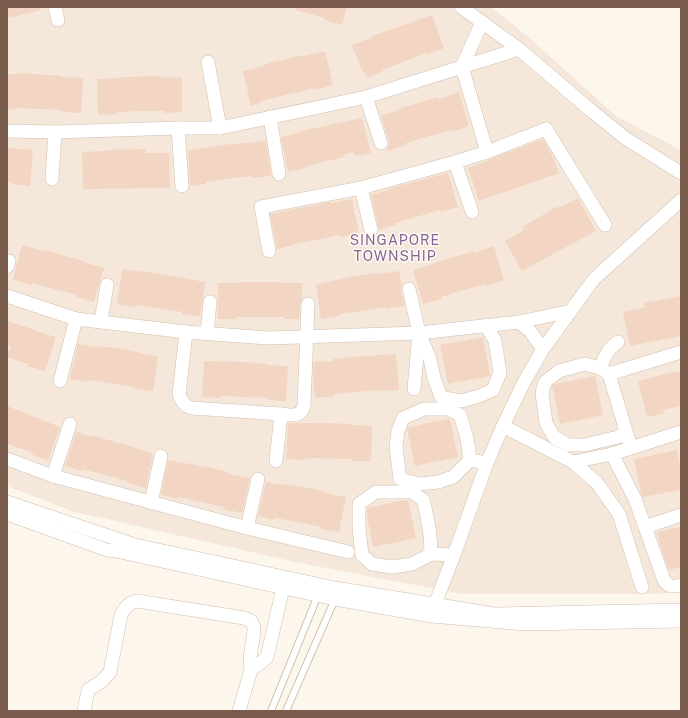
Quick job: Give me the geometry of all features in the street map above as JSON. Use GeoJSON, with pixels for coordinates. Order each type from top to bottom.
{"type":"FeatureCollection","features":[{"type":"Feature","properties":{"kind":"street"},"geometry":{"type":"LineString","coordinates":[[461,7],[519,49],[625,138],[681,173]]}},
{"type":"Feature","properties":{"kind":"street"},"geometry":{"type":"LineString","coordinates":[[482,22],[462,68],[486,152]]}},
{"type":"Feature","properties":{"kind":"street"},"geometry":{"type":"LineString","coordinates":[[7,131],[55,132],[220,128],[366,97],[519,49]]}},
{"type":"Feature","properties":{"kind":"street"},"geometry":{"type":"LineString","coordinates":[[208,62],[220,128]]}},
{"type":"Feature","properties":{"kind":"street"},"geometry":{"type":"LineString","coordinates":[[366,97],[381,143]]}},
{"type":"Feature","properties":{"kind":"street"},"geometry":{"type":"LineString","coordinates":[[270,117],[279,174]]}},
{"type":"Feature","properties":{"kind":"street"},"geometry":{"type":"LineString","coordinates":[[178,128],[182,186]]}},
{"type":"Feature","properties":{"kind":"street"},"geometry":{"type":"LineString","coordinates":[[269,251],[261,207],[361,188],[455,162],[546,129],[605,225]]}},
{"type":"Feature","properties":{"kind":"street"},"geometry":{"type":"LineString","coordinates":[[52,179],[55,132]]}},
{"type":"Feature","properties":{"kind":"street"},"geometry":{"type":"LineString","coordinates":[[455,162],[472,212]]}},
{"type":"Feature","properties":{"kind":"street"},"geometry":{"type":"LineString","coordinates":[[361,188],[371,230]]}},
{"type":"Feature","properties":{"kind":"street"},"geometry":{"type":"LineString","coordinates":[[433,610],[487,463],[523,384],[543,349],[594,279],[681,200]]}},
{"type":"Feature","properties":{"kind":"street"},"geometry":{"type":"LineString","coordinates":[[101,322],[107,285]]}},
{"type":"Feature","properties":{"kind":"street"},"geometry":{"type":"LineString","coordinates":[[408,289],[419,333],[430,359],[434,378],[441,397],[461,401],[493,390],[500,373],[495,341],[486,325]]}},
{"type":"Feature","properties":{"kind":"street"},"geometry":{"type":"LineString","coordinates":[[7,296],[76,318],[186,332],[268,338],[419,333],[519,322],[571,311]]}},
{"type":"Feature","properties":{"kind":"street"},"geometry":{"type":"LineString","coordinates":[[208,333],[210,302]]}},
{"type":"Feature","properties":{"kind":"street"},"geometry":{"type":"LineString","coordinates":[[186,332],[179,395],[186,406],[191,408],[293,415],[298,414],[303,411],[304,406],[308,304]]}},
{"type":"Feature","properties":{"kind":"street"},"geometry":{"type":"LineString","coordinates":[[60,381],[76,318]]}},
{"type":"Feature","properties":{"kind":"street"},"geometry":{"type":"LineString","coordinates":[[519,322],[525,326],[543,349]]}},
{"type":"Feature","properties":{"kind":"street"},"geometry":{"type":"LineString","coordinates":[[414,389],[419,333]]}},
{"type":"Feature","properties":{"kind":"street"},"geometry":{"type":"LineString","coordinates":[[618,342],[610,348],[606,354],[605,371],[632,448]]}},
{"type":"Feature","properties":{"kind":"street"},"geometry":{"type":"LineString","coordinates":[[626,432],[618,437],[585,445],[568,445],[554,437],[546,423],[542,393],[545,382],[559,372],[585,364],[605,371],[681,352]]}},
{"type":"Feature","properties":{"kind":"street"},"geometry":{"type":"LineString","coordinates":[[424,409],[448,409],[460,415],[467,438],[470,460],[453,477],[438,482],[420,484],[400,479],[396,447],[398,430],[403,418],[424,409]]}},
{"type":"Feature","properties":{"kind":"street"},"geometry":{"type":"LineString","coordinates":[[276,461],[281,414]]}},
{"type":"Feature","properties":{"kind":"street"},"geometry":{"type":"LineString","coordinates":[[53,476],[70,424]]}},
{"type":"Feature","properties":{"kind":"street"},"geometry":{"type":"LineString","coordinates":[[503,426],[573,462],[597,483],[619,514],[642,587]]}},
{"type":"Feature","properties":{"kind":"street"},"geometry":{"type":"LineString","coordinates":[[573,462],[612,454],[681,433]]}},
{"type":"Feature","properties":{"kind":"street"},"geometry":{"type":"LineString","coordinates":[[612,454],[635,499],[664,580],[669,586],[673,587],[681,585]]}},
{"type":"Feature","properties":{"kind":"street"},"geometry":{"type":"LineString","coordinates":[[151,502],[161,456]]}},
{"type":"Feature","properties":{"kind":"street"},"geometry":{"type":"LineString","coordinates":[[7,459],[53,476],[247,528],[348,552]]}},
{"type":"Feature","properties":{"kind":"street"},"geometry":{"type":"LineString","coordinates":[[470,460],[487,463]]}},
{"type":"Feature","properties":{"kind":"street"},"geometry":{"type":"LineString","coordinates":[[247,528],[258,479]]}},
{"type":"Feature","properties":{"kind":"street"},"geometry":{"type":"LineString","coordinates":[[431,554],[431,539],[423,500],[412,492],[376,492],[359,504],[359,528],[362,555],[372,564],[392,567],[412,564],[431,554],[454,555]]}},
{"type":"Feature","properties":{"kind":"street"},"geometry":{"type":"LineString","coordinates":[[7,502],[135,545],[433,610],[494,614],[681,610]]}},
{"type":"Feature","properties":{"kind":"street"},"geometry":{"type":"LineString","coordinates":[[7,514],[107,550],[335,599],[433,610],[526,624],[681,621]]}},
{"type":"Feature","properties":{"kind":"street"},"geometry":{"type":"LineString","coordinates":[[645,527],[681,515]]}},
{"type":"Feature","properties":{"kind":"street"},"geometry":{"type":"LineString","coordinates":[[251,670],[267,658],[283,588]]}},
{"type":"Feature","properties":{"kind":"street"},"geometry":{"type":"LineString","coordinates":[[84,711],[88,690],[102,682],[110,672],[121,615],[131,602],[137,601],[244,618],[251,621],[254,627],[250,658],[251,670],[239,711]]}},
{"type":"Feature","properties":{"kind":"lane"},"geometry":{"type":"LineString","coordinates":[[271,711],[318,596]]}},
{"type":"Feature","properties":{"kind":"lane"},"geometry":{"type":"LineString","coordinates":[[286,711],[335,599]]}},
{"type":"Feature","properties":{"kind":"shaded area","name":"SINGAPORE TOWNSHIP"},"geometry":{"type":"Polygon","coordinates":[[[7,7],[491,7],[526,35],[616,116],[681,150],[681,592],[657,594],[462,594],[295,562],[71,511],[7,486],[7,7]]]}},
{"type":"Feature","properties":{"kind":"building"},"geometry":{"type":"Polygon","coordinates":[[[7,7],[41,7],[41,10],[9,18],[7,7]]]}},
{"type":"Feature","properties":{"kind":"building"},"geometry":{"type":"Polygon","coordinates":[[[296,7],[347,7],[342,25],[325,20],[325,18],[295,10],[296,7]]]}},
{"type":"Feature","properties":{"kind":"building"},"geometry":{"type":"Polygon","coordinates":[[[432,15],[444,48],[427,55],[426,53],[382,70],[383,71],[366,78],[365,72],[363,73],[352,45],[373,37],[372,36],[432,15]]]}},
{"type":"Feature","properties":{"kind":"building"},"geometry":{"type":"Polygon","coordinates":[[[325,51],[333,85],[261,101],[261,103],[251,106],[243,71],[282,60],[325,51]]]}},
{"type":"Feature","properties":{"kind":"building"},"geometry":{"type":"Polygon","coordinates":[[[20,73],[83,78],[81,113],[63,112],[63,110],[7,109],[7,74],[20,73]]]}},
{"type":"Feature","properties":{"kind":"building"},"geometry":{"type":"Polygon","coordinates":[[[161,76],[161,78],[182,77],[182,112],[164,113],[164,111],[138,111],[98,115],[97,79],[161,76]]]}},
{"type":"Feature","properties":{"kind":"building"},"geometry":{"type":"Polygon","coordinates":[[[459,92],[469,126],[452,132],[451,130],[406,143],[407,145],[388,151],[387,148],[389,141],[381,116],[399,110],[398,109],[438,97],[439,99],[459,92]]]}},
{"type":"Feature","properties":{"kind":"building"},"geometry":{"type":"Polygon","coordinates":[[[362,118],[371,153],[355,156],[354,152],[344,154],[344,157],[288,172],[281,137],[301,131],[362,118]]]}},
{"type":"Feature","properties":{"kind":"building"},"geometry":{"type":"Polygon","coordinates":[[[543,139],[552,155],[559,173],[479,201],[468,168],[543,139]]]}},
{"type":"Feature","properties":{"kind":"building"},"geometry":{"type":"Polygon","coordinates":[[[266,141],[271,176],[252,178],[252,176],[227,179],[190,186],[188,151],[222,145],[266,141]]]}},
{"type":"Feature","properties":{"kind":"building"},"geometry":{"type":"Polygon","coordinates":[[[7,148],[33,150],[30,186],[11,184],[12,182],[7,182],[7,148]]]}},
{"type":"Feature","properties":{"kind":"building"},"geometry":{"type":"Polygon","coordinates":[[[146,149],[146,153],[169,153],[170,188],[83,189],[82,152],[146,149]]]}},
{"type":"Feature","properties":{"kind":"building"},"geometry":{"type":"Polygon","coordinates":[[[448,173],[458,207],[441,212],[440,210],[395,223],[395,225],[379,230],[371,195],[388,190],[387,189],[448,173]]]}},
{"type":"Feature","properties":{"kind":"building"},"geometry":{"type":"Polygon","coordinates":[[[578,198],[596,231],[522,271],[505,241],[524,230],[522,227],[558,206],[559,208],[578,198]]]}},
{"type":"Feature","properties":{"kind":"building"},"geometry":{"type":"Polygon","coordinates":[[[352,199],[359,233],[340,237],[340,235],[277,249],[270,214],[352,199]]]}},
{"type":"Feature","properties":{"kind":"building"},"geometry":{"type":"Polygon","coordinates":[[[22,245],[84,261],[83,262],[104,268],[94,302],[76,297],[77,295],[32,283],[31,285],[13,280],[22,245]]]}},
{"type":"Feature","properties":{"kind":"building"},"geometry":{"type":"Polygon","coordinates":[[[494,246],[504,280],[487,286],[486,284],[457,292],[441,297],[442,299],[423,304],[413,270],[494,246]]]}},
{"type":"Feature","properties":{"kind":"building"},"geometry":{"type":"Polygon","coordinates":[[[122,269],[143,271],[205,282],[200,317],[182,314],[182,312],[157,308],[117,304],[122,269]]]}},
{"type":"Feature","properties":{"kind":"building"},"geometry":{"type":"Polygon","coordinates":[[[399,271],[402,286],[401,291],[405,306],[386,309],[386,307],[340,314],[340,316],[321,319],[316,284],[356,276],[399,271]]]}},
{"type":"Feature","properties":{"kind":"building"},"geometry":{"type":"Polygon","coordinates":[[[218,283],[302,283],[302,299],[300,304],[299,319],[284,319],[284,317],[237,317],[237,319],[218,319],[218,283]]]}},
{"type":"Feature","properties":{"kind":"building"},"geometry":{"type":"Polygon","coordinates":[[[681,296],[681,336],[630,346],[623,312],[645,308],[644,303],[681,296]]]}},
{"type":"Feature","properties":{"kind":"building"},"geometry":{"type":"Polygon","coordinates":[[[7,321],[56,337],[45,371],[27,366],[28,364],[7,357],[11,346],[7,345],[7,321]]]}},
{"type":"Feature","properties":{"kind":"building"},"geometry":{"type":"Polygon","coordinates":[[[483,337],[490,376],[448,384],[440,345],[483,337]]]}},
{"type":"Feature","properties":{"kind":"building"},"geometry":{"type":"Polygon","coordinates":[[[78,344],[115,348],[158,356],[153,391],[89,380],[88,382],[70,379],[78,344]]]}},
{"type":"Feature","properties":{"kind":"building"},"geometry":{"type":"Polygon","coordinates":[[[396,354],[399,390],[334,394],[334,396],[315,398],[313,379],[314,362],[333,361],[333,359],[351,357],[396,354]]]}},
{"type":"Feature","properties":{"kind":"building"},"geometry":{"type":"Polygon","coordinates":[[[204,361],[244,362],[288,366],[286,401],[268,400],[268,398],[221,396],[221,398],[202,397],[204,361]]]}},
{"type":"Feature","properties":{"kind":"building"},"geometry":{"type":"Polygon","coordinates":[[[681,371],[681,406],[663,410],[664,413],[647,417],[638,381],[681,371]]]}},
{"type":"Feature","properties":{"kind":"building"},"geometry":{"type":"Polygon","coordinates":[[[595,376],[603,415],[560,424],[552,386],[555,384],[595,376]]]}},
{"type":"Feature","properties":{"kind":"building"},"geometry":{"type":"Polygon","coordinates":[[[7,406],[60,427],[48,461],[31,454],[31,452],[7,444],[7,406]]]}},
{"type":"Feature","properties":{"kind":"building"},"geometry":{"type":"Polygon","coordinates":[[[450,419],[458,457],[415,466],[407,429],[408,427],[450,419]]]}},
{"type":"Feature","properties":{"kind":"building"},"geometry":{"type":"Polygon","coordinates":[[[288,423],[328,423],[372,426],[371,461],[352,461],[352,459],[286,459],[288,423]]]}},
{"type":"Feature","properties":{"kind":"building"},"geometry":{"type":"Polygon","coordinates":[[[76,432],[134,447],[153,454],[146,488],[127,483],[128,481],[65,466],[76,432]]]}},
{"type":"Feature","properties":{"kind":"building"},"geometry":{"type":"Polygon","coordinates":[[[677,450],[681,470],[681,490],[643,497],[641,494],[634,459],[677,450]]]}},
{"type":"Feature","properties":{"kind":"building"},"geometry":{"type":"Polygon","coordinates":[[[168,460],[207,467],[229,472],[228,474],[250,478],[242,513],[223,509],[224,507],[178,497],[177,499],[161,495],[168,460]]]}},
{"type":"Feature","properties":{"kind":"building"},"geometry":{"type":"Polygon","coordinates":[[[266,482],[303,487],[346,497],[339,532],[321,529],[321,527],[298,522],[275,518],[274,520],[258,516],[266,482]]]}},
{"type":"Feature","properties":{"kind":"building"},"geometry":{"type":"Polygon","coordinates":[[[408,500],[416,538],[373,547],[367,516],[367,508],[408,500]]]}},
{"type":"Feature","properties":{"kind":"building"},"geometry":{"type":"Polygon","coordinates":[[[681,527],[681,567],[669,570],[657,532],[681,527]]]}},
{"type":"Feature","properties":{"kind":"district","name":"SINGAPORE TOWNSHIP"},"geometry":{"type":"Point","coordinates":[395,248]}}]}
